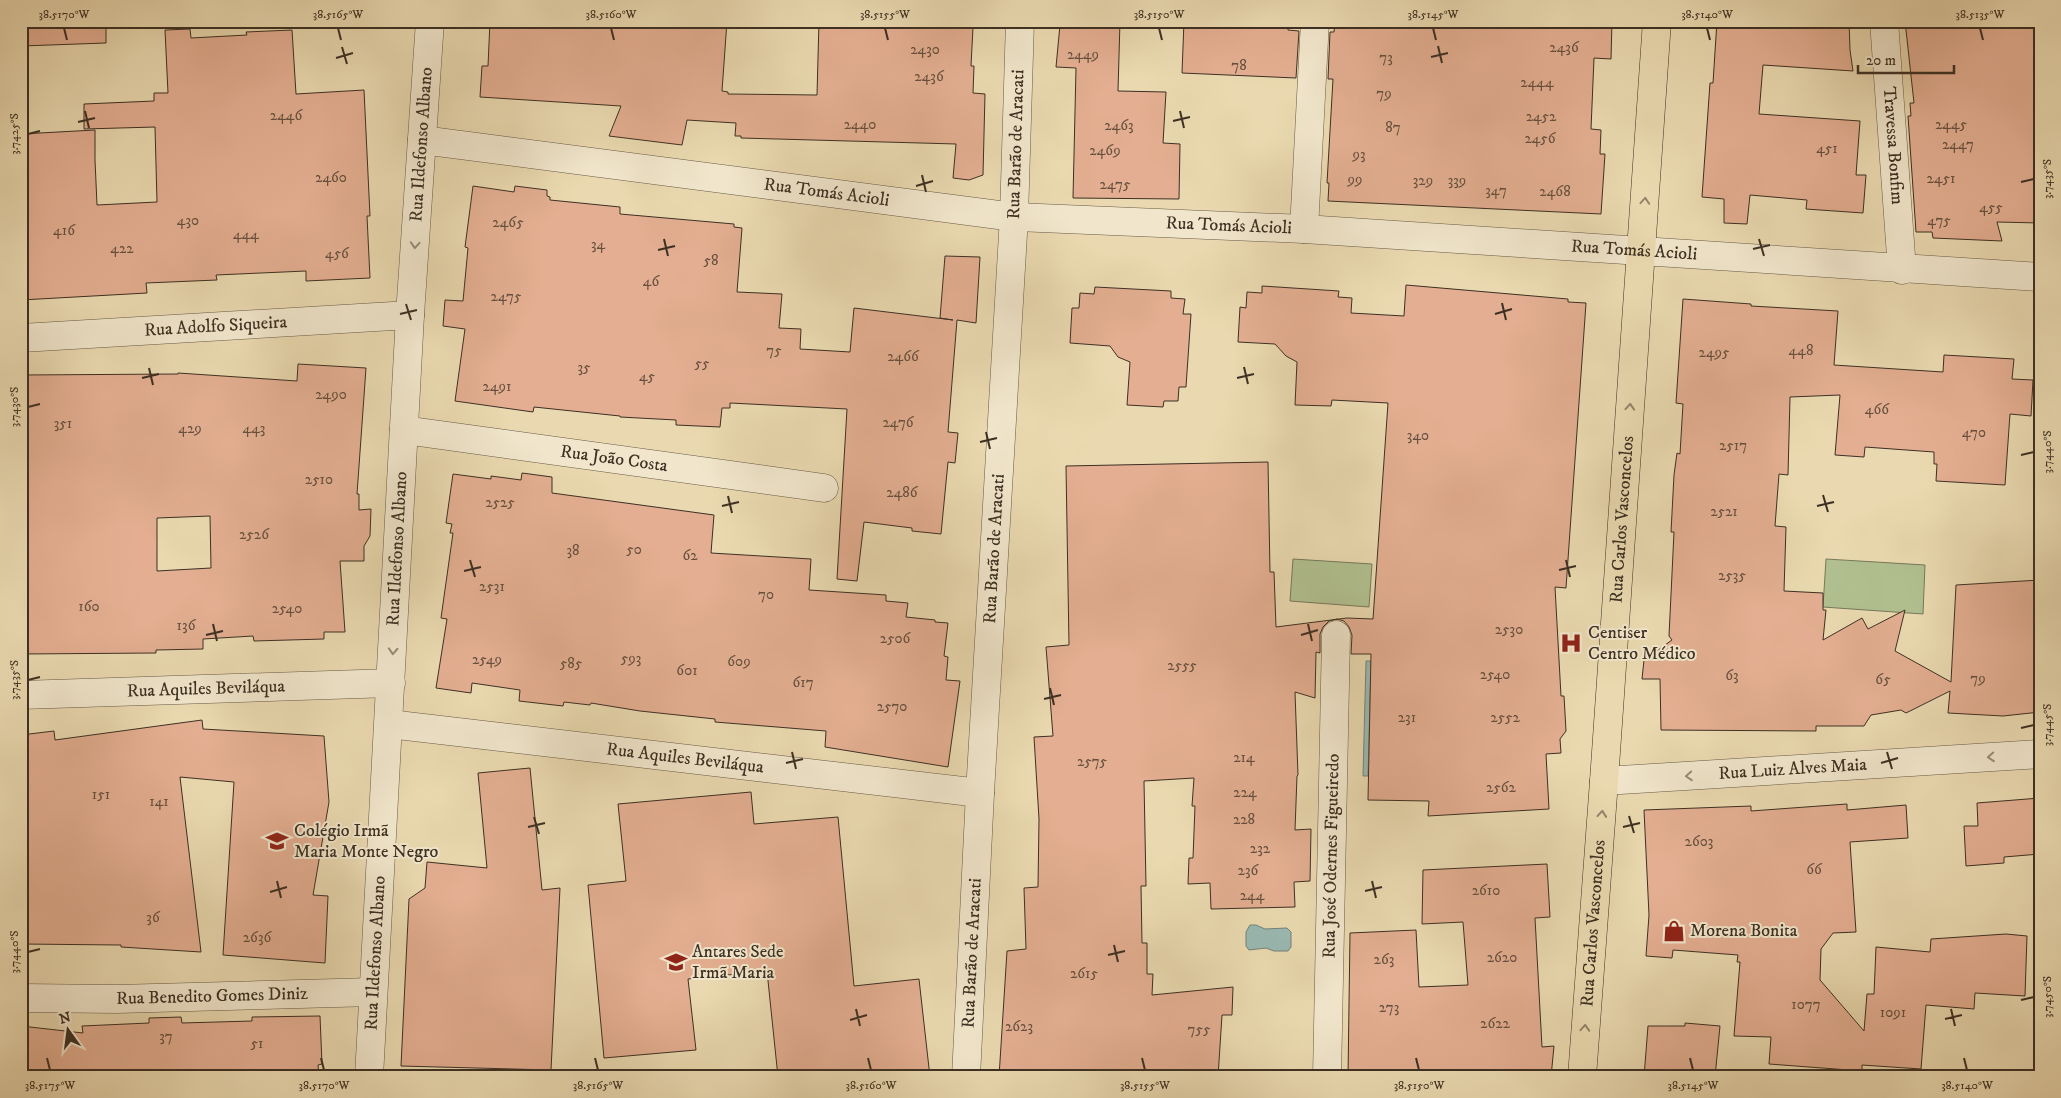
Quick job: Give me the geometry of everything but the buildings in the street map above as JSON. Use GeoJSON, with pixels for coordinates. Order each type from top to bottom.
{"type":"FeatureCollection","features":[{"type":"Feature","properties":{"kind":"main road","name":"Rua Carlos Vasconcelos"},"geometry":{"type":"LineString","coordinates":[[1582,1077],[1657,21]]}},
{"type":"Feature","properties":{"kind":"street","name":"Rua Ildefonso Albano"},"geometry":{"type":"LineString","coordinates":[[369,1077],[410,315],[430,21]]}},
{"type":"Feature","properties":{"kind":"street","name":"Rua Barão de Aracati"},"geometry":{"type":"LineString","coordinates":[[966,1077],[980,793],[1014,217],[1020,21]]}},
{"type":"Feature","properties":{"kind":"street"},"geometry":{"type":"LineString","coordinates":[[1304,229],[1315,21]]}},
{"type":"Feature","properties":{"kind":"street","name":"Travessa Bonfim"},"geometry":{"type":"LineString","coordinates":[[1884,21],[1902,270]]}},
{"type":"Feature","properties":{"kind":"street","name":"Rua Tomás Acioli"},"geometry":{"type":"LineString","coordinates":[[422,140],[1014,217],[1304,229],[1641,250],[1902,270],[2040,277]]}},
{"type":"Feature","properties":{"kind":"street","name":"Rua Adolfo Siqueira"},"geometry":{"type":"LineString","coordinates":[[21,338],[410,315]]}},
{"type":"Feature","properties":{"kind":"street","name":"Rua João Costa"},"geometry":{"type":"LineString","coordinates":[[404,430],[824,488]]}},
{"type":"Feature","properties":{"kind":"street","name":"Rua José Odernes Figueiredo"},"geometry":{"type":"LineString","coordinates":[[1327,1077],[1336,635]]}},
{"type":"Feature","properties":{"kind":"street","name":"Rua Aquiles Beviláqua"},"geometry":{"type":"LineString","coordinates":[[21,695],[391,683]]}},
{"type":"Feature","properties":{"kind":"street","name":"Rua Aquiles Beviláqua"},"geometry":{"type":"LineString","coordinates":[[389,724],[980,793]]}},
{"type":"Feature","properties":{"kind":"street","name":"Rua Luiz Alves Maia"},"geometry":{"type":"LineString","coordinates":[[1604,781],[2040,754]]}},
{"type":"Feature","properties":{"kind":"street","name":"Rua Benedito Gomes Diniz"},"geometry":{"type":"LineString","coordinates":[[21,998],[117,999],[373,992]]}},
{"type":"Feature","properties":{"kind":"green space"},"geometry":{"type":"Polygon","coordinates":[[[1293,559],[1372,564],[1369,607],[1290,601],[1293,559]]]}},
{"type":"Feature","properties":{"kind":"green space"},"geometry":{"type":"Polygon","coordinates":[[[1826,559],[1925,565],[1923,614],[1823,607],[1826,559]]]}},
{"type":"Feature","properties":{"kind":"water"},"geometry":{"type":"Polygon","coordinates":[[[1366,661],[1371,661],[1368,776],[1363,776],[1366,661]]]}},
{"type":"Feature","properties":{"kind":"water"},"geometry":{"type":"Polygon","coordinates":[[[1250,925],[1256,925],[1265,929],[1287,928],[1291,932],[1291,947],[1288,951],[1274,951],[1266,948],[1249,950],[1246,946],[1246,932],[1250,925]]]}},
{"type":"Feature","properties":{"kind":"place","name":"Centiser Centro Médico"},"geometry":{"type":"Point","coordinates":[1571,643]}},
{"type":"Feature","properties":{"kind":"place","name":"Colégio Irmã Maria Monte Negro"},"geometry":{"type":"Point","coordinates":[277,841]}},
{"type":"Feature","properties":{"kind":"place","name":"Morena Bonita"},"geometry":{"type":"Point","coordinates":[1674,931]}},
{"type":"Feature","properties":{"kind":"place","name":"Antares Sede Irmã Maria"},"geometry":{"type":"Point","coordinates":[676,962]}}]}
